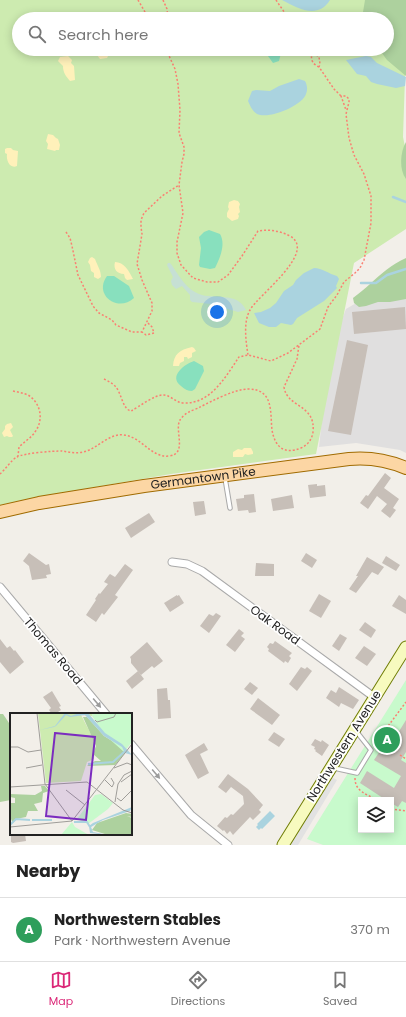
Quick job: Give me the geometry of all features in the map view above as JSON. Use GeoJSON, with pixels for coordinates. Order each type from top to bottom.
{"type":"FeatureCollection","features":[{"type":"Feature","properties":{"kind":"main road","name":"Germantown Pike"},"geometry":{"type":"LineString","coordinates":[[0,512],[47,502],[225,475],[358,458],[383,460],[406,468]]}},
{"type":"Feature","properties":{"kind":"street","name":"Oak Road"},"geometry":{"type":"LineString","coordinates":[[172,562],[187,564],[202,571],[374,697]]}},
{"type":"Feature","properties":{"kind":"street","name":"Thomas Road"},"geometry":{"type":"LineString","coordinates":[[0,587],[105,713]]}},
{"type":"Feature","properties":{"kind":"street","name":"Northwestern Avenue"},"geometry":{"type":"LineString","coordinates":[[283,845],[406,647]]}},
{"type":"Feature","properties":{"kind":"street"},"geometry":{"type":"LineString","coordinates":[[132,745],[191,815],[228,845]]}},
{"type":"Feature","properties":{"kind":"lane"},"geometry":{"type":"LineString","coordinates":[[225,475],[230,508]]}},
{"type":"Feature","properties":{"kind":"lane"},"geometry":{"type":"LineString","coordinates":[[331,767],[357,773],[371,750],[354,729]]}},
{"type":"Feature","properties":{"kind":"path"},"geometry":{"type":"LineString","coordinates":[[138,0],[145,12]]}},
{"type":"Feature","properties":{"kind":"path"},"geometry":{"type":"LineString","coordinates":[[162,0],[167,12]]}},
{"type":"Feature","properties":{"kind":"path"},"geometry":{"type":"LineString","coordinates":[[276,0],[284,12]]}},
{"type":"Feature","properties":{"kind":"path"},"geometry":{"type":"LineString","coordinates":[[169,56],[175,69],[178,84],[180,110],[178,132],[184,146],[179,185],[183,213],[177,242],[177,252],[181,265],[192,278],[206,282],[218,282],[228,275],[258,231],[267,229],[284,233],[296,241],[298,245],[297,252],[293,259],[275,284],[254,303],[246,317],[248,355]]}},
{"type":"Feature","properties":{"kind":"path"},"geometry":{"type":"LineString","coordinates":[[104,379],[114,384],[127,410],[131,411],[150,400],[164,395],[178,402],[192,403],[203,398],[217,388],[239,357],[248,355],[271,361],[288,353],[320,329],[328,307],[344,282],[360,268],[364,260],[369,241],[371,196],[364,174],[353,150],[346,110],[341,96],[313,61],[311,56]]}},
{"type":"Feature","properties":{"kind":"path"},"geometry":{"type":"LineString","coordinates":[[318,56],[320,64],[319,67]]}},
{"type":"Feature","properties":{"kind":"path"},"geometry":{"type":"LineString","coordinates":[[341,96],[346,96],[349,99],[346,110]]}},
{"type":"Feature","properties":{"kind":"path"},"geometry":{"type":"LineString","coordinates":[[142,332],[148,323],[152,311],[152,303],[137,264],[142,234],[140,227],[144,213],[162,196],[179,185]]}},
{"type":"Feature","properties":{"kind":"path"},"geometry":{"type":"LineString","coordinates":[[66,232],[70,238],[78,275],[93,306],[99,313],[112,320],[116,325],[132,332],[142,332],[146,335],[154,333],[152,327],[148,323]]}},
{"type":"Feature","properties":{"kind":"path"},"geometry":{"type":"LineString","coordinates":[[0,474],[18,456],[50,452],[85,452],[92,450],[108,438],[117,435],[124,435],[141,442],[148,449],[158,455],[169,456],[175,454],[179,448],[178,426],[184,415],[212,400],[247,389],[256,390],[268,399],[272,409],[272,429],[278,446],[283,450],[292,451],[301,448],[306,445],[313,435],[313,420],[309,413],[287,395],[284,387],[297,359],[299,345]]}},
{"type":"Feature","properties":{"kind":"path"},"geometry":{"type":"LineString","coordinates":[[13,391],[24,394],[34,400],[40,411],[41,417],[35,432],[19,447],[18,456]]}},
{"type":"Feature","properties":{"kind":"path"},"geometry":{"type":"LineString","coordinates":[[371,750],[406,702]]}},
{"type":"Feature","properties":{"kind":"path"},"geometry":{"type":"LineString","coordinates":[[400,755],[405,758],[406,755]]}},
{"type":"Feature","properties":{"kind":"path"},"geometry":{"type":"LineString","coordinates":[[357,773],[355,784],[357,788],[372,797]]}},
{"type":"Feature","properties":{"kind":"path"},"geometry":{"type":"LineString","coordinates":[[394,809],[406,811]]}},
{"type":"Feature","properties":{"kind":"shaded area"},"geometry":{"type":"Polygon","coordinates":[[[406,283],[406,453],[400,450],[356,443],[319,447],[329,353],[346,309],[380,289],[406,283]]]}},
{"type":"Feature","properties":{"kind":"shaded area"},"geometry":{"type":"Polygon","coordinates":[[[331,777],[337,780],[298,845],[290,845],[331,777]]]}},
{"type":"Feature","properties":{"kind":"green space"},"geometry":{"type":"Polygon","coordinates":[[[0,0],[376,0],[384,12],[12,12],[12,56],[394,56],[394,28],[406,47],[403,137],[406,152],[406,229],[354,263],[316,454],[171,474],[0,505],[0,0]]]}},
{"type":"Feature","properties":{"kind":"green space"},"geometry":{"type":"Polygon","coordinates":[[[365,0],[406,0],[406,76],[384,56],[394,56],[394,12],[363,12],[365,0]]]}},
{"type":"Feature","properties":{"kind":"green space"},"geometry":{"type":"Polygon","coordinates":[[[268,56],[280,56],[279,61],[273,63],[268,56]]]}},
{"type":"Feature","properties":{"kind":"green space"},"geometry":{"type":"Polygon","coordinates":[[[406,142],[406,179],[402,171],[401,161],[402,151],[406,142]]]}},
{"type":"Feature","properties":{"kind":"green space"},"geometry":{"type":"Polygon","coordinates":[[[209,230],[220,234],[222,238],[222,251],[217,264],[215,268],[210,269],[200,267],[199,265],[201,248],[199,237],[204,232],[209,230]]]}},
{"type":"Feature","properties":{"kind":"green space"},"geometry":{"type":"Polygon","coordinates":[[[406,258],[406,299],[390,302],[378,302],[359,307],[354,303],[353,298],[396,263],[406,258]]]}},
{"type":"Feature","properties":{"kind":"green space"},"geometry":{"type":"Polygon","coordinates":[[[168,263],[171,264],[186,285],[195,292],[205,296],[225,297],[237,300],[246,310],[238,312],[211,304],[192,302],[190,300],[190,295],[182,286],[176,289],[172,285],[171,281],[173,277],[167,265],[168,263]]]}},
{"type":"Feature","properties":{"kind":"green space"},"geometry":{"type":"Polygon","coordinates":[[[107,276],[114,276],[129,286],[134,298],[121,304],[109,300],[103,290],[103,283],[107,276]]]}},
{"type":"Feature","properties":{"kind":"green space"},"geometry":{"type":"Polygon","coordinates":[[[194,361],[203,366],[204,371],[195,389],[191,391],[182,387],[177,382],[176,378],[179,371],[194,361]]]}},
{"type":"Feature","properties":{"kind":"green space"},"geometry":{"type":"Polygon","coordinates":[[[406,680],[406,845],[323,845],[307,839],[406,680]]]}},
{"type":"Feature","properties":{"kind":"green space"},"geometry":{"type":"Polygon","coordinates":[[[0,714],[3,714],[10,724],[10,800],[0,802],[0,714]]]}},
{"type":"Feature","properties":{"kind":"sand"},"geometry":{"type":"Polygon","coordinates":[[[68,56],[72,60],[71,63],[74,66],[75,80],[70,81],[64,73],[63,66],[58,61],[60,57],[68,56]]]}},
{"type":"Feature","properties":{"kind":"sand"},"geometry":{"type":"Polygon","coordinates":[[[98,56],[108,56],[107,58],[100,59],[98,56]]]}},
{"type":"Feature","properties":{"kind":"sand"},"geometry":{"type":"Polygon","coordinates":[[[48,134],[53,135],[58,139],[60,145],[59,150],[55,151],[47,149],[48,144],[46,141],[48,134]]]}},
{"type":"Feature","properties":{"kind":"sand"},"geometry":{"type":"Polygon","coordinates":[[[7,148],[18,151],[17,166],[15,167],[9,164],[7,154],[5,153],[5,149],[7,148]]]}},
{"type":"Feature","properties":{"kind":"sand"},"geometry":{"type":"Polygon","coordinates":[[[234,200],[238,201],[240,204],[240,212],[238,214],[238,219],[232,221],[227,217],[227,213],[229,209],[229,202],[234,200]]]}},
{"type":"Feature","properties":{"kind":"sand"},"geometry":{"type":"Polygon","coordinates":[[[92,257],[95,259],[100,272],[101,277],[98,279],[94,277],[94,273],[91,271],[88,262],[92,257]]]}},
{"type":"Feature","properties":{"kind":"sand"},"geometry":{"type":"Polygon","coordinates":[[[115,262],[124,265],[133,279],[127,280],[124,274],[118,272],[115,269],[115,262]]]}},
{"type":"Feature","properties":{"kind":"sand"},"geometry":{"type":"Polygon","coordinates":[[[192,347],[196,351],[192,353],[192,357],[188,359],[187,357],[184,357],[184,361],[180,363],[179,366],[173,366],[178,353],[192,347]]]}},
{"type":"Feature","properties":{"kind":"sand"},"geometry":{"type":"Polygon","coordinates":[[[11,423],[13,427],[10,430],[13,436],[4,437],[2,433],[5,426],[11,423]]]}},
{"type":"Feature","properties":{"kind":"sand"},"geometry":{"type":"Polygon","coordinates":[[[244,448],[251,448],[253,454],[245,454],[243,457],[233,457],[233,452],[244,448]]]}},
{"type":"Feature","properties":{"kind":"water"},"geometry":{"type":"Polygon","coordinates":[[[282,0],[330,0],[320,10],[313,11],[301,9],[282,0]]]}},
{"type":"Feature","properties":{"kind":"water"},"geometry":{"type":"Polygon","coordinates":[[[366,56],[371,57],[377,63],[406,77],[405,86],[396,88],[371,82],[366,76],[357,74],[346,60],[366,56]]]}},
{"type":"Feature","properties":{"kind":"water"},"geometry":{"type":"Polygon","coordinates":[[[299,79],[305,81],[307,92],[299,103],[285,110],[269,115],[257,114],[251,108],[248,101],[252,91],[270,91],[299,79]]]}},
{"type":"Feature","properties":{"kind":"water"},"geometry":{"type":"Polygon","coordinates":[[[314,268],[337,276],[339,279],[336,286],[337,288],[324,301],[297,318],[291,325],[281,323],[276,327],[269,327],[259,323],[254,313],[270,308],[276,303],[284,291],[293,285],[296,280],[304,273],[314,268]]]}},
{"type":"Feature","properties":{"kind":"water"},"geometry":{"type":"Polygon","coordinates":[[[270,811],[275,816],[262,829],[261,828],[259,830],[256,827],[258,825],[257,824],[270,811]]]}},
{"type":"Feature","properties":{"kind":"building"},"geometry":{"type":"Polygon","coordinates":[[[405,307],[406,329],[354,334],[352,312],[405,307]]]}},
{"type":"Feature","properties":{"kind":"building"},"geometry":{"type":"Polygon","coordinates":[[[347,340],[368,345],[351,435],[328,431],[347,340]]]}},
{"type":"Feature","properties":{"kind":"building"},"geometry":{"type":"Polygon","coordinates":[[[385,473],[391,478],[384,488],[399,499],[393,508],[396,510],[390,518],[381,511],[387,504],[377,496],[368,509],[360,503],[366,495],[368,496],[385,473]]]}},
{"type":"Feature","properties":{"kind":"building"},"geometry":{"type":"Polygon","coordinates":[[[317,484],[317,486],[325,485],[326,496],[310,498],[308,485],[317,484]]]}},
{"type":"Feature","properties":{"kind":"building"},"geometry":{"type":"Polygon","coordinates":[[[254,494],[256,512],[249,513],[248,510],[238,511],[236,499],[244,498],[244,495],[254,494]]]}},
{"type":"Feature","properties":{"kind":"building"},"geometry":{"type":"Polygon","coordinates":[[[292,495],[294,508],[273,511],[271,499],[292,495]]]}},
{"type":"Feature","properties":{"kind":"building"},"geometry":{"type":"Polygon","coordinates":[[[204,501],[206,514],[195,516],[193,502],[204,501]]]}},
{"type":"Feature","properties":{"kind":"building"},"geometry":{"type":"Polygon","coordinates":[[[149,513],[155,522],[131,538],[125,528],[149,513]]]}},
{"type":"Feature","properties":{"kind":"building"},"geometry":{"type":"Polygon","coordinates":[[[29,553],[46,565],[49,564],[51,574],[46,575],[47,578],[32,580],[29,566],[23,561],[29,553]]]}},
{"type":"Feature","properties":{"kind":"building"},"geometry":{"type":"Polygon","coordinates":[[[306,553],[317,560],[312,568],[301,561],[306,553]]]}},
{"type":"Feature","properties":{"kind":"building"},"geometry":{"type":"Polygon","coordinates":[[[386,556],[400,565],[396,571],[382,563],[386,556]]]}},
{"type":"Feature","properties":{"kind":"building"},"geometry":{"type":"Polygon","coordinates":[[[367,557],[384,567],[378,575],[372,572],[356,593],[349,589],[358,576],[356,576],[367,557]]]}},
{"type":"Feature","properties":{"kind":"building"},"geometry":{"type":"Polygon","coordinates":[[[256,563],[274,564],[274,576],[255,576],[256,563]]]}},
{"type":"Feature","properties":{"kind":"building"},"geometry":{"type":"Polygon","coordinates":[[[125,564],[133,570],[115,595],[118,597],[104,615],[102,613],[96,622],[86,615],[99,593],[100,594],[108,584],[104,582],[109,575],[110,574],[115,577],[125,564]]]}},
{"type":"Feature","properties":{"kind":"building"},"geometry":{"type":"Polygon","coordinates":[[[319,594],[331,601],[321,618],[309,611],[319,594]]]}},
{"type":"Feature","properties":{"kind":"building"},"geometry":{"type":"Polygon","coordinates":[[[179,595],[184,603],[170,612],[164,603],[179,595]]]}},
{"type":"Feature","properties":{"kind":"building"},"geometry":{"type":"Polygon","coordinates":[[[399,595],[406,600],[406,614],[392,606],[399,595]]]}},
{"type":"Feature","properties":{"kind":"building"},"geometry":{"type":"Polygon","coordinates":[[[216,613],[221,616],[209,633],[200,626],[209,614],[213,616],[216,613]]]}},
{"type":"Feature","properties":{"kind":"building"},"geometry":{"type":"Polygon","coordinates":[[[365,622],[376,630],[371,638],[359,630],[365,622]]]}},
{"type":"Feature","properties":{"kind":"building"},"geometry":{"type":"Polygon","coordinates":[[[239,629],[244,633],[241,636],[245,639],[235,652],[226,645],[239,629]]]}},
{"type":"Feature","properties":{"kind":"building"},"geometry":{"type":"Polygon","coordinates":[[[340,634],[347,638],[339,651],[332,646],[340,634]]]}},
{"type":"Feature","properties":{"kind":"building"},"geometry":{"type":"Polygon","coordinates":[[[0,639],[7,648],[10,646],[14,651],[15,650],[24,662],[10,674],[0,662],[0,639]]]}},
{"type":"Feature","properties":{"kind":"building"},"geometry":{"type":"Polygon","coordinates":[[[275,641],[292,653],[289,656],[291,658],[288,663],[285,661],[284,663],[268,651],[269,649],[267,647],[270,643],[273,644],[275,641]]]}},
{"type":"Feature","properties":{"kind":"building"},"geometry":{"type":"Polygon","coordinates":[[[147,642],[163,661],[154,668],[152,666],[141,675],[131,663],[130,657],[147,642]]]}},
{"type":"Feature","properties":{"kind":"building"},"geometry":{"type":"Polygon","coordinates":[[[364,646],[376,654],[367,666],[355,658],[364,646]]]}},
{"type":"Feature","properties":{"kind":"building"},"geometry":{"type":"Polygon","coordinates":[[[301,667],[305,669],[307,667],[312,671],[297,691],[289,684],[301,667]]]}},
{"type":"Feature","properties":{"kind":"building"},"geometry":{"type":"Polygon","coordinates":[[[138,671],[144,679],[132,689],[126,681],[138,671]]]}},
{"type":"Feature","properties":{"kind":"building"},"geometry":{"type":"Polygon","coordinates":[[[250,682],[258,688],[252,695],[244,689],[250,682]]]}},
{"type":"Feature","properties":{"kind":"building"},"geometry":{"type":"Polygon","coordinates":[[[339,687],[359,700],[353,709],[341,703],[339,707],[326,698],[331,690],[336,693],[339,687]]]}},
{"type":"Feature","properties":{"kind":"building"},"geometry":{"type":"Polygon","coordinates":[[[167,688],[168,700],[170,700],[171,718],[158,719],[157,689],[167,688]]]}},
{"type":"Feature","properties":{"kind":"building"},"geometry":{"type":"Polygon","coordinates":[[[52,691],[61,706],[59,707],[61,710],[56,713],[51,713],[49,710],[51,708],[43,697],[52,691]]]}},
{"type":"Feature","properties":{"kind":"building"},"geometry":{"type":"Polygon","coordinates":[[[258,698],[280,715],[272,725],[250,709],[258,698]]]}},
{"type":"Feature","properties":{"kind":"building"},"geometry":{"type":"Polygon","coordinates":[[[406,720],[406,752],[401,760],[406,763],[406,803],[402,801],[398,807],[394,805],[394,797],[381,797],[360,783],[367,771],[394,788],[401,776],[374,760],[382,748],[387,751],[406,720]]]}},
{"type":"Feature","properties":{"kind":"building"},"geometry":{"type":"Polygon","coordinates":[[[274,732],[285,739],[279,747],[268,740],[274,732]]]}},
{"type":"Feature","properties":{"kind":"building"},"geometry":{"type":"Polygon","coordinates":[[[315,739],[321,742],[322,740],[329,745],[322,756],[315,751],[315,747],[311,745],[315,739]]]}},
{"type":"Feature","properties":{"kind":"building"},"geometry":{"type":"Polygon","coordinates":[[[204,743],[208,750],[200,754],[209,773],[198,779],[185,755],[204,743]]]}},
{"type":"Feature","properties":{"kind":"building"},"geometry":{"type":"Polygon","coordinates":[[[228,774],[248,789],[263,805],[259,810],[261,812],[253,820],[250,817],[233,835],[230,831],[227,834],[224,830],[223,831],[217,826],[225,817],[227,818],[231,814],[233,815],[244,804],[243,796],[231,787],[226,793],[218,787],[228,774]]]}},
{"type":"Feature","properties":{"kind":"building"},"geometry":{"type":"Polygon","coordinates":[[[25,835],[26,841],[13,843],[11,842],[11,836],[25,835]]]}},
{"type":"Feature","properties":{"kind":"waterway"},"geometry":{"type":"LineString","coordinates":[[393,197],[406,202]]}},
{"type":"Feature","properties":{"kind":"waterway"},"geometry":{"type":"LineString","coordinates":[[361,283],[376,283],[387,275],[406,269]]}},
{"type":"Feature","properties":{"kind":"place","name":"Northwestern Stables"},"geometry":{"type":"Point","coordinates":[387,740]}}]}
